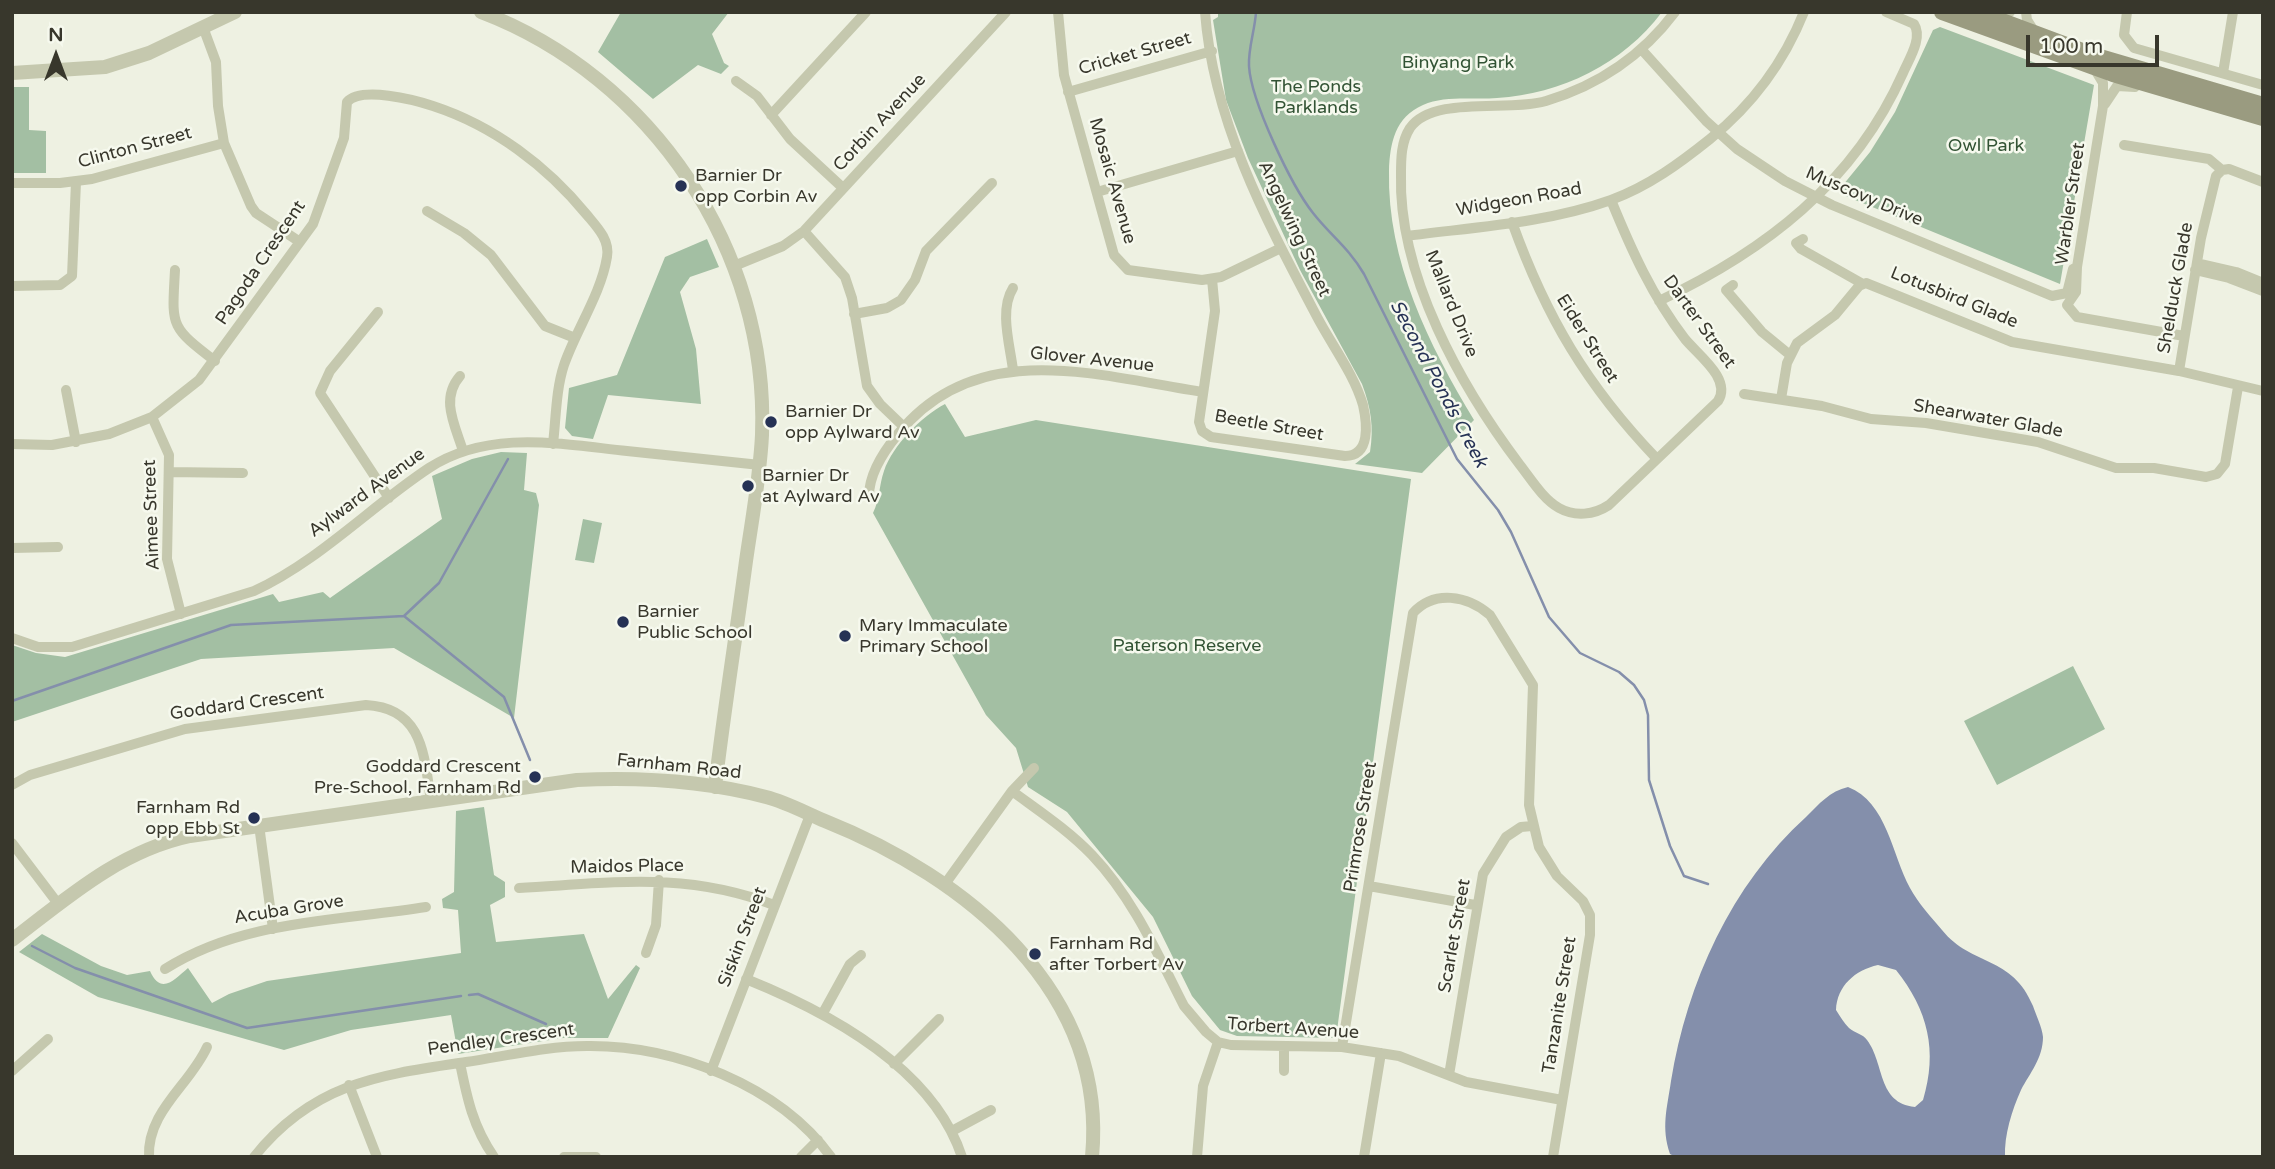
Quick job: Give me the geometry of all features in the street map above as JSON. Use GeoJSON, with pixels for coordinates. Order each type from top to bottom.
{"type":"FeatureCollection","features":[{"type":"Feature","properties":{"kind":"main road"},"geometry":{"type":"LineString","coordinates":[[1942,12],[2094,68],[2263,118]]}},
{"type":"Feature","properties":{"kind":"main road"},"geometry":{"type":"LineString","coordinates":[[1978,12],[2120,64],[2263,105]]}},
{"type":"Feature","properties":{"kind":"street"},"geometry":{"type":"LineString","coordinates":[[12,73],[65,72],[105,67],[149,53],[235,12]]}},
{"type":"Feature","properties":{"kind":"street"},"geometry":{"type":"LineString","coordinates":[[482,12],[564,55],[629,107],[666,147],[692,183],[734,266],[756,350],[762,413],[760,465],[715,787]]}},
{"type":"Feature","properties":{"kind":"street"},"geometry":{"type":"LineString","coordinates":[[771,115],[866,12]]}},
{"type":"Feature","properties":{"kind":"street","name":"Corbin Avenue"},"geometry":{"type":"LineString","coordinates":[[734,266],[783,246],[804,230],[1006,12]]}},
{"type":"Feature","properties":{"kind":"street","name":"Angelwing Street"},"geometry":{"type":"LineString","coordinates":[[1205,12],[1220,105],[1238,151],[1282,248],[1360,397],[1366,431],[1363,447],[1358,453]]}},
{"type":"Feature","properties":{"kind":"street","name":"Mallard Drive"},"geometry":{"type":"LineString","coordinates":[[1675,12],[1642,51],[1608,74],[1545,102],[1512,107],[1450,108],[1424,115],[1408,133],[1402,150],[1402,203],[1407,236],[1430,308],[1464,379],[1501,439],[1552,503],[1580,514],[1602,509],[1718,401],[1723,390]]}},
{"type":"Feature","properties":{"kind":"street","name":"Widgeon Road"},"geometry":{"type":"LineString","coordinates":[[1407,236],[1561,214],[1611,200],[1675,167],[1719,133],[1745,108],[1772,74],[1804,12]]}},
{"type":"Feature","properties":{"kind":"street"},"geometry":{"type":"LineString","coordinates":[[1659,301],[1707,279],[1746,255],[1816,198],[1863,143],[1896,89],[1917,39],[1917,28],[1909,21],[1886,12]]}},
{"type":"Feature","properties":{"kind":"street"},"geometry":{"type":"LineString","coordinates":[[1994,12],[2010,12]]}},
{"type":"Feature","properties":{"kind":"street"},"geometry":{"type":"LineString","coordinates":[[2026,12],[2028,23],[2042,36]]}},
{"type":"Feature","properties":{"kind":"street"},"geometry":{"type":"LineString","coordinates":[[2127,12],[2125,40],[2134,48],[2263,85]]}},
{"type":"Feature","properties":{"kind":"street"},"geometry":{"type":"LineString","coordinates":[[2223,73],[2233,12]]}},
{"type":"Feature","properties":{"kind":"street","name":"Mosaic Avenue"},"geometry":{"type":"LineString","coordinates":[[1055,15],[1068,92],[1114,255],[1122,267],[1135,272],[1192,280],[1212,279],[1282,248]]}},
{"type":"Feature","properties":{"kind":"street"},"geometry":{"type":"LineString","coordinates":[[203,27],[215,56],[218,106],[224,143],[256,213],[300,242]]}},
{"type":"Feature","properties":{"kind":"street","name":"Cricket Street"},"geometry":{"type":"LineString","coordinates":[[1068,92],[1212,51]]}},
{"type":"Feature","properties":{"kind":"street","name":"Muscovy Drive"},"geometry":{"type":"LineString","coordinates":[[1642,51],[1690,106],[1719,133],[1760,165],[1816,198],[1959,256],[2032,290],[2052,296],[2065,296],[2073,269],[2077,267]]}},
{"type":"Feature","properties":{"kind":"street","name":"Warbler Street"},"geometry":{"type":"LineString","coordinates":[[2067,305],[2076,292],[2077,267],[2104,106],[2103,83],[2094,68]]}},
{"type":"Feature","properties":{"kind":"street"},"geometry":{"type":"LineString","coordinates":[[736,81],[750,90],[790,139],[844,188]]}},
{"type":"Feature","properties":{"kind":"street"},"geometry":{"type":"LineString","coordinates":[[2104,106],[2112,91],[2125,85],[2156,94],[2180,94]]}},
{"type":"Feature","properties":{"kind":"street","name":"Pagoda Crescent"},"geometry":{"type":"LineString","coordinates":[[12,444],[76,442],[109,435],[152,417],[180,398],[215,361],[317,216],[338,158],[349,98],[401,97],[439,108],[512,145],[556,181],[600,230],[605,241],[607,258],[563,369],[553,444]]}},
{"type":"Feature","properties":{"kind":"street","name":"Clinton Street"},"geometry":{"type":"LineString","coordinates":[[12,183],[76,182],[131,171],[224,143]]}},
{"type":"Feature","properties":{"kind":"street"},"geometry":{"type":"LineString","coordinates":[[2124,145],[2209,159],[2222,170],[2229,169],[2263,182]]}},
{"type":"Feature","properties":{"kind":"street"},"geometry":{"type":"LineString","coordinates":[[1097,192],[1238,151]]}},
{"type":"Feature","properties":{"kind":"street","name":"Shelduck Glade"},"geometry":{"type":"LineString","coordinates":[[2222,170],[2216,176],[2196,267],[2179,371],[2263,391]]}},
{"type":"Feature","properties":{"kind":"street"},"geometry":{"type":"LineString","coordinates":[[66,282],[74,267],[76,182]]}},
{"type":"Feature","properties":{"kind":"street"},"geometry":{"type":"LineString","coordinates":[[854,314],[887,308],[901,300],[915,280],[926,251],[992,183]]}},
{"type":"Feature","properties":{"kind":"street","name":"Darter Street"},"geometry":{"type":"LineString","coordinates":[[1611,200],[1638,264],[1659,301],[1684,337],[1718,377],[1723,390]]}},
{"type":"Feature","properties":{"kind":"street"},"geometry":{"type":"LineString","coordinates":[[427,211],[464,233],[491,256],[545,326],[575,338]]}},
{"type":"Feature","properties":{"kind":"street","name":"Eider Street"},"geometry":{"type":"LineString","coordinates":[[1512,222],[1541,298],[1564,341],[1620,421],[1657,459]]}},
{"type":"Feature","properties":{"kind":"street"},"geometry":{"type":"LineString","coordinates":[[804,230],[845,276],[867,386],[880,404],[904,426]]}},
{"type":"Feature","properties":{"kind":"street"},"geometry":{"type":"LineString","coordinates":[[1802,239],[1796,243],[1801,250],[1863,284]]}},
{"type":"Feature","properties":{"kind":"street"},"geometry":{"type":"LineString","coordinates":[[2196,267],[2236,272],[2263,283]]}},
{"type":"Feature","properties":{"kind":"street"},"geometry":{"type":"LineString","coordinates":[[2196,267],[2263,291]]}},
{"type":"Feature","properties":{"kind":"street"},"geometry":{"type":"LineString","coordinates":[[175,270],[175,323],[184,338],[215,361]]}},
{"type":"Feature","properties":{"kind":"street","name":"Beetle Street"},"geometry":{"type":"LineString","coordinates":[[1212,279],[1214,311],[1199,422],[1205,435],[1345,456],[1358,453]]}},
{"type":"Feature","properties":{"kind":"street"},"geometry":{"type":"LineString","coordinates":[[12,286],[66,282]]}},
{"type":"Feature","properties":{"kind":"street"},"geometry":{"type":"LineString","coordinates":[[66,282],[72,295]]}},
{"type":"Feature","properties":{"kind":"street","name":"Lotusbird Glade"},"geometry":{"type":"LineString","coordinates":[[1790,355],[1800,340],[1835,316],[1863,284],[1875,285],[2012,342],[2179,371]]}},
{"type":"Feature","properties":{"kind":"street"},"geometry":{"type":"LineString","coordinates":[[1733,285],[1726,290],[1772,342],[1790,355],[1781,399]]}},
{"type":"Feature","properties":{"kind":"street"},"geometry":{"type":"LineString","coordinates":[[1013,288],[1006,314],[1013,370]]}},
{"type":"Feature","properties":{"kind":"street","name":"Muscovy Drive"},"geometry":{"type":"LineString","coordinates":[[2032,290],[2052,304],[2067,305],[2077,317],[2184,336]]}},
{"type":"Feature","properties":{"kind":"street"},"geometry":{"type":"LineString","coordinates":[[378,312],[330,371],[320,393],[389,498]]}},
{"type":"Feature","properties":{"kind":"street","name":"Glover Avenue"},"geometry":{"type":"LineString","coordinates":[[869,496],[871,478],[904,426],[921,409],[955,388],[988,375],[1013,370],[1058,371],[1203,392]]}},
{"type":"Feature","properties":{"kind":"street"},"geometry":{"type":"LineString","coordinates":[[460,376],[451,386],[448,400],[463,451]]}},
{"type":"Feature","properties":{"kind":"street","name":"Shearwater Glade"},"geometry":{"type":"LineString","coordinates":[[1744,394],[1781,399],[1878,420],[1926,423],[2038,442],[2116,468],[2154,468],[2206,477],[2217,474],[2225,464],[2238,387]]}},
{"type":"Feature","properties":{"kind":"street"},"geometry":{"type":"LineString","coordinates":[[66,390],[76,442]]}},
{"type":"Feature","properties":{"kind":"street","name":"Aimee Street"},"geometry":{"type":"LineString","coordinates":[[152,417],[166,446],[169,472],[167,559],[181,614]]}},
{"type":"Feature","properties":{"kind":"street","name":"Aylward Avenue"},"geometry":{"type":"LineString","coordinates":[[12,638],[38,647],[72,647],[246,594],[282,577],[429,468],[463,451],[508,442],[553,444],[760,465]]}},
{"type":"Feature","properties":{"kind":"street"},"geometry":{"type":"LineString","coordinates":[[169,472],[243,473]]}},
{"type":"Feature","properties":{"kind":"street"},"geometry":{"type":"LineString","coordinates":[[12,548],[58,547]]}},
{"type":"Feature","properties":{"kind":"street","name":"Tanzanite Street"},"geometry":{"type":"LineString","coordinates":[[1413,613],[1433,598],[1456,598],[1480,606],[1498,625],[1530,678],[1534,696],[1529,805],[1532,826],[1549,867],[1583,901],[1591,923],[1553,1157]]}},
{"type":"Feature","properties":{"kind":"street","name":"Primrose Street"},"geometry":{"type":"LineString","coordinates":[[1342,1047],[1413,613]]}},
{"type":"Feature","properties":{"kind":"street","name":"Goddard Crescent"},"geometry":{"type":"LineString","coordinates":[[12,785],[42,771],[184,729],[372,705],[399,715],[416,732],[423,746],[431,801]]}},
{"type":"Feature","properties":{"kind":"street"},"geometry":{"type":"LineString","coordinates":[[945,884],[1012,791],[1034,768]]}},
{"type":"Feature","properties":{"kind":"street","name":"Farnham Road"},"geometry":{"type":"LineString","coordinates":[[12,940],[104,871],[149,848],[190,836],[603,779],[715,787],[769,798],[885,847],[945,884],[978,909],[1018,947],[1064,1010],[1079,1045],[1088,1082],[1093,1124],[1092,1157]]}},
{"type":"Feature","properties":{"kind":"street","name":"Torbert Avenue"},"geometry":{"type":"LineString","coordinates":[[1012,791],[1073,837],[1110,877],[1135,912],[1184,1006],[1194,1020],[1218,1042],[1231,1045],[1342,1047],[1415,1060],[1483,1086],[1562,1100]]}},
{"type":"Feature","properties":{"kind":"street","name":"Siskin Street"},"geometry":{"type":"LineString","coordinates":[[711,1071],[810,815]]}},
{"type":"Feature","properties":{"kind":"street"},"geometry":{"type":"LineString","coordinates":[[259,825],[273,929]]}},
{"type":"Feature","properties":{"kind":"street","name":"Scarlet Street"},"geometry":{"type":"LineString","coordinates":[[1450,1075],[1475,905],[1483,874],[1494,852],[1506,837],[1521,827],[1532,826]]}},
{"type":"Feature","properties":{"kind":"street"},"geometry":{"type":"LineString","coordinates":[[12,843],[59,905]]}},
{"type":"Feature","properties":{"kind":"street"},"geometry":{"type":"LineString","coordinates":[[646,953],[655,930],[659,880]]}},
{"type":"Feature","properties":{"kind":"street","name":"Maidos Place"},"geometry":{"type":"LineString","coordinates":[[519,888],[659,880],[717,887],[774,905]]}},
{"type":"Feature","properties":{"kind":"street"},"geometry":{"type":"LineString","coordinates":[[1369,886],[1475,905]]}},
{"type":"Feature","properties":{"kind":"street","name":"Acuba Grove"},"geometry":{"type":"LineString","coordinates":[[165,969],[211,944],[273,929],[426,907]]}},
{"type":"Feature","properties":{"kind":"street"},"geometry":{"type":"LineString","coordinates":[[823,1013],[850,964],[861,955]]}},
{"type":"Feature","properties":{"kind":"street"},"geometry":{"type":"LineString","coordinates":[[746,979],[823,1013],[894,1064],[939,1111],[952,1130],[962,1157]]}},
{"type":"Feature","properties":{"kind":"street"},"geometry":{"type":"LineString","coordinates":[[894,1064],[939,1019]]}},
{"type":"Feature","properties":{"kind":"street"},"geometry":{"type":"LineString","coordinates":[[12,1071],[48,1039]]}},
{"type":"Feature","properties":{"kind":"street"},"geometry":{"type":"LineString","coordinates":[[1197,1157],[1203,1086],[1218,1042]]}},
{"type":"Feature","properties":{"kind":"street","name":"Pendley Crescent"},"geometry":{"type":"LineString","coordinates":[[254,1157],[293,1117],[349,1085],[383,1074],[552,1048],[602,1046],[662,1055],[711,1071],[768,1099],[818,1140],[831,1157]]}},
{"type":"Feature","properties":{"kind":"street"},"geometry":{"type":"LineString","coordinates":[[1284,1046],[1284,1071]]}},
{"type":"Feature","properties":{"kind":"street"},"geometry":{"type":"LineString","coordinates":[[149,1157],[155,1121],[199,1065],[208,1047]]}},
{"type":"Feature","properties":{"kind":"street"},"geometry":{"type":"LineString","coordinates":[[1364,1157],[1381,1054]]}},
{"type":"Feature","properties":{"kind":"street"},"geometry":{"type":"LineString","coordinates":[[460,1063],[471,1115],[481,1138],[494,1157]]}},
{"type":"Feature","properties":{"kind":"street"},"geometry":{"type":"LineString","coordinates":[[349,1085],[377,1157]]}},
{"type":"Feature","properties":{"kind":"street"},"geometry":{"type":"LineString","coordinates":[[952,1130],[991,1110]]}},
{"type":"Feature","properties":{"kind":"street"},"geometry":{"type":"LineString","coordinates":[[801,1157],[818,1140]]}},
{"type":"Feature","properties":{"kind":"street"},"geometry":{"type":"LineString","coordinates":[[564,1157],[596,1157]]}},
{"type":"Feature","properties":{"kind":"green space"},"geometry":{"type":"Polygon","coordinates":[[[621,12],[729,12],[712,34],[724,63],[729,66],[721,74],[698,65],[653,99],[598,52],[621,12]]]}},
{"type":"Feature","properties":{"kind":"green space","name":"The Ponds Parklands"},"geometry":{"type":"Polygon","coordinates":[[[1218,12],[1662,12],[1629,47],[1610,61],[1567,83],[1521,95],[1432,102],[1414,110],[1400,124],[1393,141],[1389,171],[1390,204],[1403,270],[1441,362],[1474,420],[1422,473],[1355,464],[1370,452],[1370,409],[1362,384],[1300,270],[1248,158],[1226,100],[1213,20],[1218,17],[1218,12]]]}},
{"type":"Feature","properties":{"kind":"green space","name":"Owl Park"},"geometry":{"type":"Polygon","coordinates":[[[1940,27],[2094,85],[2060,284],[1843,195],[1843,185],[1870,152],[1895,112],[1933,30],[1940,27]]]}},
{"type":"Feature","properties":{"kind":"green space"},"geometry":{"type":"Polygon","coordinates":[[[12,87],[29,87],[29,130],[46,131],[46,173],[12,173],[12,87]]]}},
{"type":"Feature","properties":{"kind":"green space"},"geometry":{"type":"Polygon","coordinates":[[[707,239],[719,267],[690,277],[680,292],[696,349],[701,404],[608,395],[593,439],[572,436],[565,428],[569,388],[617,375],[665,257],[707,239]]]}},
{"type":"Feature","properties":{"kind":"green space","name":"Paterson Reserve"},"geometry":{"type":"Polygon","coordinates":[[[945,404],[965,437],[1036,420],[1411,479],[1336,1038],[1237,1036],[1220,1030],[1192,996],[1153,917],[1067,812],[1028,787],[1016,748],[986,715],[873,513],[884,471],[894,451],[918,424],[945,404]]]}},
{"type":"Feature","properties":{"kind":"green space"},"geometry":{"type":"Polygon","coordinates":[[[501,452],[527,453],[524,490],[536,493],[539,505],[514,718],[394,648],[201,659],[12,722],[12,645],[36,653],[65,657],[273,594],[279,602],[323,592],[330,598],[442,519],[432,476],[472,459],[501,452]]]}},
{"type":"Feature","properties":{"kind":"green space"},"geometry":{"type":"Polygon","coordinates":[[[583,519],[602,523],[594,563],[575,560],[583,519]]]}},
{"type":"Feature","properties":{"kind":"green space"},"geometry":{"type":"Polygon","coordinates":[[[2073,666],[2105,729],[1997,785],[1964,721],[2073,666]]]}},
{"type":"Feature","properties":{"kind":"green space"},"geometry":{"type":"Polygon","coordinates":[[[484,807],[494,875],[505,882],[505,897],[490,905],[496,942],[584,934],[608,999],[636,965],[640,968],[608,1038],[563,1038],[458,1054],[451,1015],[351,1030],[284,1050],[98,997],[19,952],[42,934],[101,966],[127,975],[150,971],[159,983],[163,984],[188,968],[212,1003],[267,981],[461,953],[458,910],[443,908],[442,899],[454,892],[456,811],[484,807]]]}},
{"type":"Feature","properties":{"kind":"water"},"geometry":{"type":"Polygon","coordinates":[[[1848,787],[1872,804],[1887,831],[1910,888],[1942,930],[1966,950],[2003,969],[2014,978],[2033,1006],[2043,1037],[2042,1045],[2012,1114],[2005,1157],[1676,1157],[1670,1154],[1666,1135],[1671,1081],[1688,1008],[1716,938],[1756,873],[1779,844],[1820,803],[1848,787]],[[1878,965],[1855,975],[1840,994],[1836,1010],[1849,1028],[1867,1040],[1894,1098],[1915,1107],[1923,1100],[1930,1065],[1927,1032],[1916,1000],[1896,970],[1878,965]]]}},
{"type":"Feature","properties":{"kind":"waterway","name":"Second Ponds Creek"},"geometry":{"type":"LineString","coordinates":[[1256,12],[1249,59],[1251,81],[1264,121],[1284,163],[1313,213],[1352,256],[1364,274],[1457,459],[1498,510],[1511,532],[1549,617],[1580,653],[1619,672],[1634,685],[1644,700],[1648,715],[1649,780],[1670,846],[1684,876],[1708,884]]}},
{"type":"Feature","properties":{"kind":"waterway"},"geometry":{"type":"LineString","coordinates":[[12,701],[231,625],[404,616],[439,583],[508,459]]}},
{"type":"Feature","properties":{"kind":"waterway"},"geometry":{"type":"LineString","coordinates":[[404,616],[504,697],[530,760]]}},
{"type":"Feature","properties":{"kind":"waterway"},"geometry":{"type":"LineString","coordinates":[[32,946],[75,968],[247,1028],[461,996]]}},
{"type":"Feature","properties":{"kind":"waterway"},"geometry":{"type":"LineString","coordinates":[[469,995],[478,994],[546,1024]]}},
{"type":"Feature","properties":{"kind":"place","name":"Barnier Dr opp Corbin Av"},"geometry":{"type":"Point","coordinates":[681,186]}},
{"type":"Feature","properties":{"kind":"place","name":"Barnier Dr opp Aylward Av"},"geometry":{"type":"Point","coordinates":[771,422]}},
{"type":"Feature","properties":{"kind":"place","name":"Barnier Dr at Aylward Av"},"geometry":{"type":"Point","coordinates":[748,486]}},
{"type":"Feature","properties":{"kind":"place","name":"Barnier Public School"},"geometry":{"type":"Point","coordinates":[623,622]}},
{"type":"Feature","properties":{"kind":"place","name":"Mary Immaculate Primary School"},"geometry":{"type":"Point","coordinates":[845,636]}},
{"type":"Feature","properties":{"kind":"place","name":"Goddard Crescent Pre-School, Farnham Rd"},"geometry":{"type":"Point","coordinates":[535,777]}},
{"type":"Feature","properties":{"kind":"place","name":"Farnham Rd opp Ebb St"},"geometry":{"type":"Point","coordinates":[254,818]}},
{"type":"Feature","properties":{"kind":"place","name":"Farnham Rd after Torbert Av"},"geometry":{"type":"Point","coordinates":[1035,954]}},
{"type":"Feature","properties":{"kind":"park label","name":"Binyang Park"},"geometry":{"type":"Point","coordinates":[1458,63]}}]}
